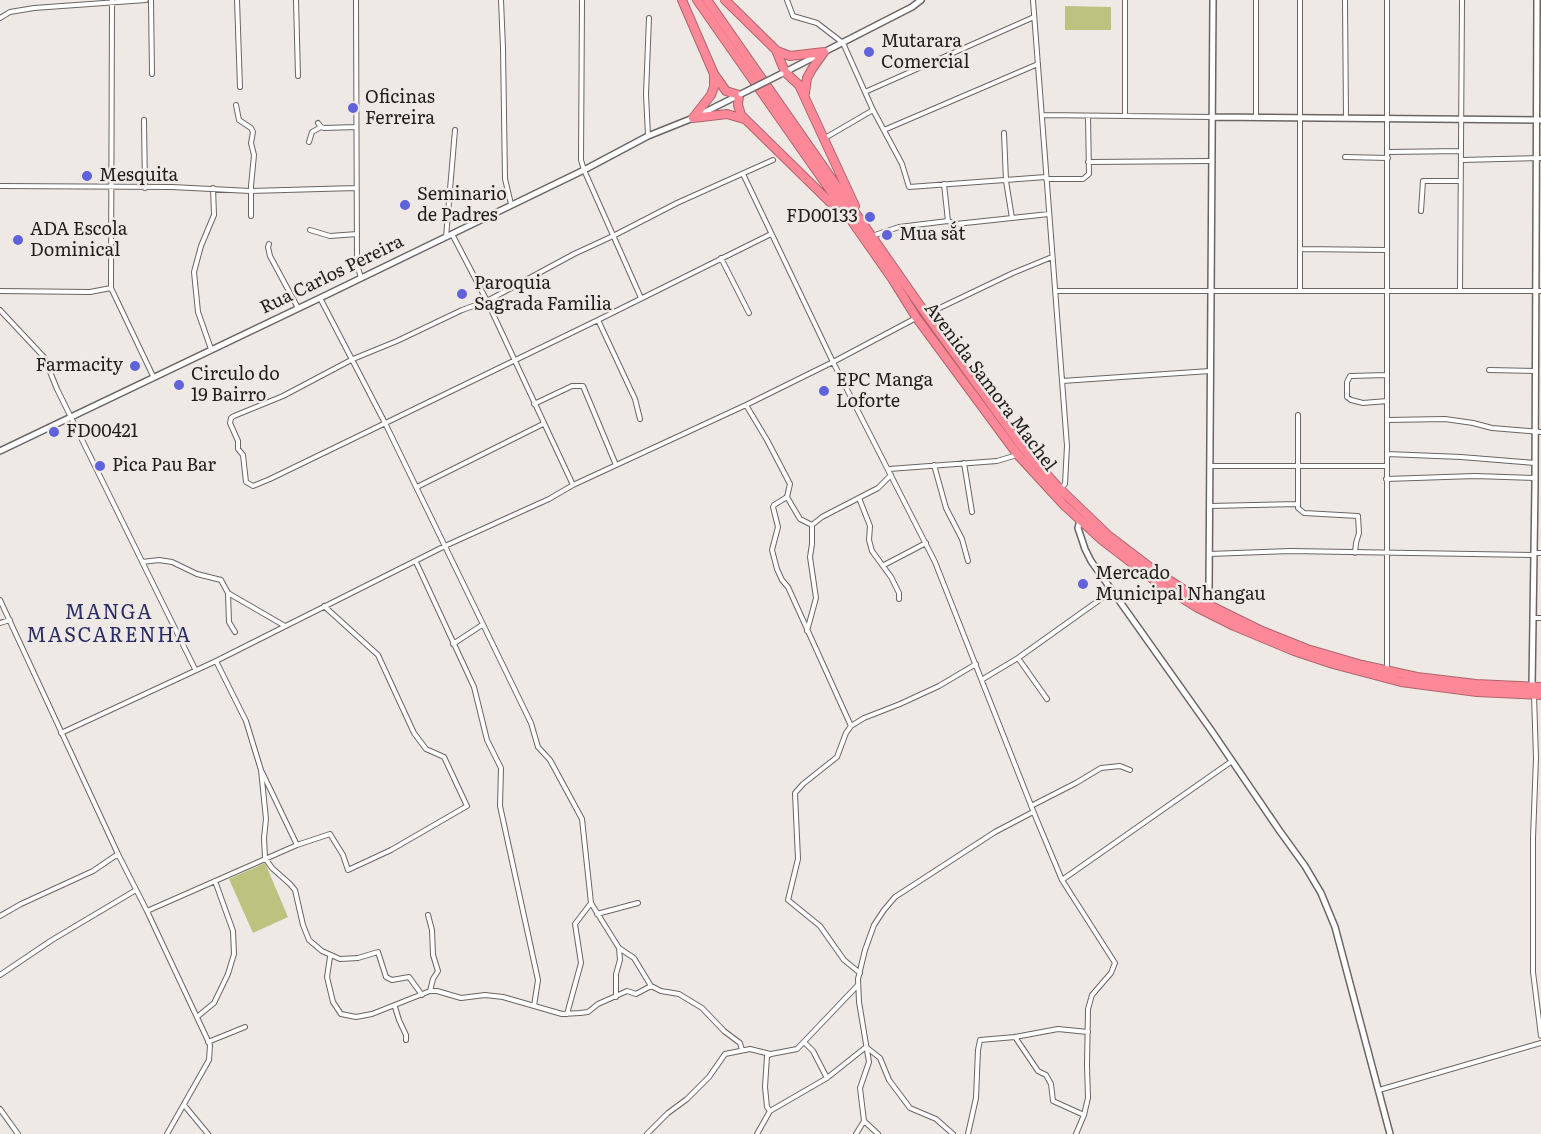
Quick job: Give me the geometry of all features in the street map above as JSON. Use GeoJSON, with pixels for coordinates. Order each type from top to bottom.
{"type":"FeatureCollection","features":[{"type":"Feature","properties":{"kind":"highway"},"geometry":{"type":"LineString","coordinates":[[682,0],[714,74],[726,91],[740,94],[739,110],[745,119],[849,219]]}},
{"type":"Feature","properties":{"kind":"highway","name":"Avenida Samora Machel"},"geometry":{"type":"LineString","coordinates":[[697,0],[893,280],[916,317],[1017,454],[1080,520],[1132,563],[1180,597],[1234,626],[1333,664],[1401,682],[1477,692],[1536,692]]}},
{"type":"Feature","properties":{"kind":"highway","name":"Avenida Samora Machel"},"geometry":{"type":"LineString","coordinates":[[708,0],[871,236],[1022,447],[1060,489],[1109,536],[1155,571],[1203,602],[1262,631],[1307,649],[1387,671],[1536,692]]}},
{"type":"Feature","properties":{"kind":"highway"},"geometry":{"type":"LineString","coordinates":[[725,0],[776,50],[790,56],[824,52]]}},
{"type":"Feature","properties":{"kind":"highway"},"geometry":{"type":"LineString","coordinates":[[776,50],[783,73],[799,85],[805,94],[863,224]]}},
{"type":"Feature","properties":{"kind":"highway"},"geometry":{"type":"LineString","coordinates":[[805,94],[807,78],[824,52]]}},
{"type":"Feature","properties":{"kind":"highway"},"geometry":{"type":"LineString","coordinates":[[693,118],[711,95],[714,87],[714,74]]}},
{"type":"Feature","properties":{"kind":"highway"},"geometry":{"type":"LineString","coordinates":[[693,118],[727,114],[745,119]]}},
{"type":"Feature","properties":{"kind":"highway"},"geometry":{"type":"LineString","coordinates":[[1536,692],[1541,687]]}},
{"type":"Feature","properties":{"kind":"main road","name":"Rua Carlos Pereira"},"geometry":{"type":"LineString","coordinates":[[0,451],[584,170],[648,136],[693,118],[843,43],[921,0]]}},
{"type":"Feature","properties":{"kind":"main road"},"geometry":{"type":"LineString","coordinates":[[1203,602],[1209,587],[1213,0]]}},
{"type":"Feature","properties":{"kind":"main road"},"geometry":{"type":"LineString","coordinates":[[1536,692],[1533,618],[1538,486],[1535,478],[1538,432],[1536,370],[1539,291],[1539,11],[1537,0]]}},
{"type":"Feature","properties":{"kind":"main road"},"geometry":{"type":"LineString","coordinates":[[1212,117],[1539,120]]}},
{"type":"Feature","properties":{"kind":"main road"},"geometry":{"type":"LineString","coordinates":[[1080,520],[1078,528],[1085,549],[1112,591],[1232,760],[1321,893],[1335,927],[1390,1134]]}},
{"type":"Feature","properties":{"kind":"street"},"geometry":{"type":"LineString","coordinates":[[0,18],[10,12],[34,8],[146,0]]}},
{"type":"Feature","properties":{"kind":"street"},"geometry":{"type":"LineString","coordinates":[[151,0],[152,74]]}},
{"type":"Feature","properties":{"kind":"street"},"geometry":{"type":"LineString","coordinates":[[237,0],[240,87]]}},
{"type":"Feature","properties":{"kind":"street"},"geometry":{"type":"LineString","coordinates":[[296,0],[298,76]]}},
{"type":"Feature","properties":{"kind":"street"},"geometry":{"type":"LineString","coordinates":[[356,0],[357,264],[361,278]]}},
{"type":"Feature","properties":{"kind":"street"},"geometry":{"type":"LineString","coordinates":[[501,0],[504,48],[505,179],[511,204]]}},
{"type":"Feature","properties":{"kind":"street"},"geometry":{"type":"LineString","coordinates":[[582,0],[580,156],[584,170],[642,298]]}},
{"type":"Feature","properties":{"kind":"street"},"geometry":{"type":"LineString","coordinates":[[788,0],[793,16],[817,23],[843,43],[873,110],[902,164],[909,187],[1046,178],[1083,179],[1089,174],[1088,116]]}},
{"type":"Feature","properties":{"kind":"street"},"geometry":{"type":"LineString","coordinates":[[1033,0],[1067,446],[1065,484],[1060,489]]}},
{"type":"Feature","properties":{"kind":"street"},"geometry":{"type":"LineString","coordinates":[[1125,0],[1125,116]]}},
{"type":"Feature","properties":{"kind":"street"},"geometry":{"type":"LineString","coordinates":[[1256,117],[1257,0]]}},
{"type":"Feature","properties":{"kind":"street"},"geometry":{"type":"LineString","coordinates":[[1300,0],[1300,291]]}},
{"type":"Feature","properties":{"kind":"street"},"geometry":{"type":"LineString","coordinates":[[1345,0],[1346,118]]}},
{"type":"Feature","properties":{"kind":"street"},"geometry":{"type":"LineString","coordinates":[[1387,0],[1387,671]]}},
{"type":"Feature","properties":{"kind":"street"},"geometry":{"type":"LineString","coordinates":[[1460,291],[1462,0]]}},
{"type":"Feature","properties":{"kind":"street"},"geometry":{"type":"LineString","coordinates":[[112,1],[111,288],[153,376]]}},
{"type":"Feature","properties":{"kind":"street"},"geometry":{"type":"LineString","coordinates":[[865,92],[1034,17]]}},
{"type":"Feature","properties":{"kind":"street"},"geometry":{"type":"LineString","coordinates":[[648,136],[646,94],[649,18]]}},
{"type":"Feature","properties":{"kind":"street"},"geometry":{"type":"LineString","coordinates":[[884,130],[1038,64]]}},
{"type":"Feature","properties":{"kind":"street"},"geometry":{"type":"LineString","coordinates":[[236,105],[239,120],[253,132],[251,216]]}},
{"type":"Feature","properties":{"kind":"street"},"geometry":{"type":"LineString","coordinates":[[824,138],[873,110]]}},
{"type":"Feature","properties":{"kind":"street"},"geometry":{"type":"LineString","coordinates":[[1042,115],[1212,117]]}},
{"type":"Feature","properties":{"kind":"street"},"geometry":{"type":"LineString","coordinates":[[144,120],[145,188]]}},
{"type":"Feature","properties":{"kind":"street"},"geometry":{"type":"LineString","coordinates":[[309,142],[312,132],[320,125],[356,128]]}},
{"type":"Feature","properties":{"kind":"street"},"geometry":{"type":"LineString","coordinates":[[446,237],[455,130]]}},
{"type":"Feature","properties":{"kind":"street"},"geometry":{"type":"LineString","coordinates":[[1004,133],[1006,181],[1012,218]]}},
{"type":"Feature","properties":{"kind":"street"},"geometry":{"type":"LineString","coordinates":[[1345,157],[1461,151]]}},
{"type":"Feature","properties":{"kind":"street"},"geometry":{"type":"LineString","coordinates":[[1461,160],[1539,158]]}},
{"type":"Feature","properties":{"kind":"street"},"geometry":{"type":"LineString","coordinates":[[771,234],[270,479],[253,486],[246,482],[243,455],[230,423],[231,418],[283,396],[353,359],[462,310],[487,302],[574,254],[677,202],[772,160]]}},
{"type":"Feature","properties":{"kind":"street"},"geometry":{"type":"LineString","coordinates":[[1089,162],[1212,161]]}},
{"type":"Feature","properties":{"kind":"street"},"geometry":{"type":"LineString","coordinates":[[743,174],[833,362],[926,543],[983,679],[1033,812],[1062,880],[1115,963],[1111,974],[1096,990],[1090,1001],[1086,1018],[1088,1032],[1086,1066],[1089,1092],[1084,1115],[1076,1134]]}},
{"type":"Feature","properties":{"kind":"street"},"geometry":{"type":"LineString","coordinates":[[1421,211],[1423,181],[1460,181]]}},
{"type":"Feature","properties":{"kind":"street"},"geometry":{"type":"LineString","coordinates":[[944,184],[948,221]]}},
{"type":"Feature","properties":{"kind":"street"},"geometry":{"type":"LineString","coordinates":[[0,186],[213,188],[250,191],[356,188]]}},
{"type":"Feature","properties":{"kind":"street"},"geometry":{"type":"LineString","coordinates":[[211,349],[198,312],[194,283],[198,256],[214,215],[213,188]]}},
{"type":"Feature","properties":{"kind":"street"},"geometry":{"type":"LineString","coordinates":[[871,236],[899,227],[948,221],[956,224],[1049,214]]}},
{"type":"Feature","properties":{"kind":"street"},"geometry":{"type":"LineString","coordinates":[[310,230],[330,236],[357,234]]}},
{"type":"Feature","properties":{"kind":"street"},"geometry":{"type":"LineString","coordinates":[[452,233],[573,485]]}},
{"type":"Feature","properties":{"kind":"street"},"geometry":{"type":"LineString","coordinates":[[269,244],[270,256],[298,308]]}},
{"type":"Feature","properties":{"kind":"street"},"geometry":{"type":"LineString","coordinates":[[1300,249],[1387,250]]}},
{"type":"Feature","properties":{"kind":"street"},"geometry":{"type":"LineString","coordinates":[[926,314],[1052,257]]}},
{"type":"Feature","properties":{"kind":"street"},"geometry":{"type":"LineString","coordinates":[[722,258],[749,312]]}},
{"type":"Feature","properties":{"kind":"street"},"geometry":{"type":"LineString","coordinates":[[0,291],[81,292],[111,288]]}},
{"type":"Feature","properties":{"kind":"street"},"geometry":{"type":"LineString","coordinates":[[1055,291],[1539,291]]}},
{"type":"Feature","properties":{"kind":"street"},"geometry":{"type":"LineString","coordinates":[[320,298],[417,487],[531,723],[538,747],[550,760],[582,819],[591,903],[619,948],[621,957],[616,974],[616,997]]}},
{"type":"Feature","properties":{"kind":"street"},"geometry":{"type":"LineString","coordinates":[[0,310],[44,357],[70,417],[195,669]]}},
{"type":"Feature","properties":{"kind":"street"},"geometry":{"type":"LineString","coordinates":[[61,733],[216,661],[445,546],[746,405],[833,362],[916,317]]}},
{"type":"Feature","properties":{"kind":"street"},"geometry":{"type":"LineString","coordinates":[[598,320],[635,399],[640,419]]}},
{"type":"Feature","properties":{"kind":"street"},"geometry":{"type":"LineString","coordinates":[[1489,370],[1536,370]]}},
{"type":"Feature","properties":{"kind":"street"},"geometry":{"type":"LineString","coordinates":[[1062,381],[1210,371]]}},
{"type":"Feature","properties":{"kind":"street"},"geometry":{"type":"LineString","coordinates":[[1387,375],[1350,376],[1347,382],[1347,397],[1351,400],[1364,403],[1387,401]]}},
{"type":"Feature","properties":{"kind":"street"},"geometry":{"type":"LineString","coordinates":[[534,404],[572,386],[583,386],[616,465]]}},
{"type":"Feature","properties":{"kind":"street"},"geometry":{"type":"LineString","coordinates":[[746,405],[789,480],[790,487],[787,496],[772,507],[778,527],[772,550],[780,575],[788,587],[851,726]]}},
{"type":"Feature","properties":{"kind":"street"},"geometry":{"type":"LineString","coordinates":[[1298,415],[1298,504],[1300,511],[1358,516],[1359,533],[1355,553]]}},
{"type":"Feature","properties":{"kind":"street"},"geometry":{"type":"LineString","coordinates":[[1387,420],[1444,419],[1492,428],[1538,432]]}},
{"type":"Feature","properties":{"kind":"street"},"geometry":{"type":"LineString","coordinates":[[417,487],[543,424]]}},
{"type":"Feature","properties":{"kind":"street"},"geometry":{"type":"LineString","coordinates":[[889,469],[997,461],[1017,454]]}},
{"type":"Feature","properties":{"kind":"street"},"geometry":{"type":"LineString","coordinates":[[1387,454],[1535,463]]}},
{"type":"Feature","properties":{"kind":"street"},"geometry":{"type":"LineString","coordinates":[[964,463],[972,512]]}},
{"type":"Feature","properties":{"kind":"street"},"geometry":{"type":"LineString","coordinates":[[934,465],[946,508],[962,540],[968,561]]}},
{"type":"Feature","properties":{"kind":"street"},"geometry":{"type":"LineString","coordinates":[[1210,466],[1386,466]]}},
{"type":"Feature","properties":{"kind":"street"},"geometry":{"type":"LineString","coordinates":[[812,525],[822,517],[878,488],[891,475]]}},
{"type":"Feature","properties":{"kind":"street"},"geometry":{"type":"LineString","coordinates":[[1386,478],[1475,476],[1535,478]]}},
{"type":"Feature","properties":{"kind":"street"},"geometry":{"type":"LineString","coordinates":[[787,496],[800,519],[812,525]]}},
{"type":"Feature","properties":{"kind":"street"},"geometry":{"type":"LineString","coordinates":[[859,498],[870,526],[869,540],[872,550],[878,561],[884,565],[899,593],[899,599]]}},
{"type":"Feature","properties":{"kind":"street"},"geometry":{"type":"LineString","coordinates":[[1209,506],[1298,504]]}},
{"type":"Feature","properties":{"kind":"street"},"geometry":{"type":"LineString","coordinates":[[807,632],[816,598],[810,556],[812,525]]}},
{"type":"Feature","properties":{"kind":"street"},"geometry":{"type":"LineString","coordinates":[[884,565],[926,543]]}},
{"type":"Feature","properties":{"kind":"street"},"geometry":{"type":"LineString","coordinates":[[1209,554],[1290,551],[1386,554],[1541,553]]}},
{"type":"Feature","properties":{"kind":"street"},"geometry":{"type":"LineString","coordinates":[[142,562],[159,560],[172,562],[221,580],[228,593],[228,620],[235,632]]}},
{"type":"Feature","properties":{"kind":"street"},"geometry":{"type":"LineString","coordinates":[[416,562],[452,644],[474,687],[487,740],[501,768],[500,806],[538,980],[534,1006]]}},
{"type":"Feature","properties":{"kind":"street"},"geometry":{"type":"LineString","coordinates":[[983,679],[1018,658],[1112,591]]}},
{"type":"Feature","properties":{"kind":"street"},"geometry":{"type":"LineString","coordinates":[[228,593],[286,626]]}},
{"type":"Feature","properties":{"kind":"street"},"geometry":{"type":"LineString","coordinates":[[0,600],[211,1049],[208,1059],[167,1134]]}},
{"type":"Feature","properties":{"kind":"street"},"geometry":{"type":"LineString","coordinates":[[147,911],[297,844],[328,835],[333,836],[348,870],[391,850],[467,806],[444,757],[426,749],[414,733],[378,655],[324,606]]}},
{"type":"Feature","properties":{"kind":"street"},"geometry":{"type":"LineString","coordinates":[[1533,618],[1541,618]]}},
{"type":"Feature","properties":{"kind":"street"},"geometry":{"type":"LineString","coordinates":[[0,623],[10,620]]}},
{"type":"Feature","properties":{"kind":"street"},"geometry":{"type":"LineString","coordinates":[[452,644],[482,625]]}},
{"type":"Feature","properties":{"kind":"street"},"geometry":{"type":"LineString","coordinates":[[1018,658],[1047,699]]}},
{"type":"Feature","properties":{"kind":"street"},"geometry":{"type":"LineString","coordinates":[[216,661],[246,721],[261,770],[297,844]]}},
{"type":"Feature","properties":{"kind":"street"},"geometry":{"type":"LineString","coordinates":[[860,973],[844,960],[820,926],[788,900],[798,859],[795,793],[803,783],[837,757],[851,726],[864,718],[939,686],[976,664]]}},
{"type":"Feature","properties":{"kind":"street"},"geometry":{"type":"LineString","coordinates":[[1536,692],[1533,972],[1541,1036]]}},
{"type":"Feature","properties":{"kind":"street"},"geometry":{"type":"LineString","coordinates":[[1062,880],[1232,760]]}},
{"type":"Feature","properties":{"kind":"street"},"geometry":{"type":"LineString","coordinates":[[1031,806],[1101,768],[1120,766],[1130,770]]}},
{"type":"Feature","properties":{"kind":"street"},"geometry":{"type":"LineString","coordinates":[[261,770],[266,821],[265,858],[295,890],[309,940],[329,956],[349,959],[378,952],[386,976],[392,980],[409,977],[422,995]]}},
{"type":"Feature","properties":{"kind":"street"},"geometry":{"type":"LineString","coordinates":[[856,1134],[864,1121],[860,1088],[869,1062],[858,985],[865,950],[874,925],[895,897],[995,832],[1033,812]]}},
{"type":"Feature","properties":{"kind":"street"},"geometry":{"type":"LineString","coordinates":[[0,916],[93,871],[118,854]]}},
{"type":"Feature","properties":{"kind":"street"},"geometry":{"type":"LineString","coordinates":[[197,1017],[214,1002],[228,974],[234,954],[232,931],[215,881]]}},
{"type":"Feature","properties":{"kind":"street"},"geometry":{"type":"LineString","coordinates":[[0,975],[52,940],[136,890]]}},
{"type":"Feature","properties":{"kind":"street"},"geometry":{"type":"LineString","coordinates":[[567,1014],[581,963],[575,924],[591,903]]}},
{"type":"Feature","properties":{"kind":"street"},"geometry":{"type":"LineString","coordinates":[[597,914],[638,903]]}},
{"type":"Feature","properties":{"kind":"street"},"geometry":{"type":"LineString","coordinates":[[428,915],[432,930],[433,955],[438,971],[430,991]]}},
{"type":"Feature","properties":{"kind":"street"},"geometry":{"type":"LineString","coordinates":[[619,948],[634,958],[651,986],[679,994],[702,1008],[724,1031],[741,1044],[742,1050]]}},
{"type":"Feature","properties":{"kind":"street"},"geometry":{"type":"LineString","coordinates":[[329,956],[327,982],[333,1002],[341,1014],[358,1017],[395,1007],[430,991],[445,992],[461,998],[485,995],[503,997],[567,1014],[588,1012],[598,1004],[627,991],[636,994],[651,986]]}},
{"type":"Feature","properties":{"kind":"street"},"geometry":{"type":"LineString","coordinates":[[646,1134],[687,1099],[724,1056],[750,1049],[771,1054],[793,1051],[858,985]]}},
{"type":"Feature","properties":{"kind":"street"},"geometry":{"type":"LineString","coordinates":[[395,1007],[406,1035],[406,1041]]}},
{"type":"Feature","properties":{"kind":"street"},"geometry":{"type":"LineString","coordinates":[[208,1042],[245,1027]]}},
{"type":"Feature","properties":{"kind":"street"},"geometry":{"type":"LineString","coordinates":[[968,1134],[976,1098],[980,1040],[1015,1037],[1058,1029],[1088,1032]]}},
{"type":"Feature","properties":{"kind":"street"},"geometry":{"type":"LineString","coordinates":[[1015,1037],[1038,1071],[1046,1075],[1051,1084],[1053,1101],[1084,1115]]}},
{"type":"Feature","properties":{"kind":"street"},"geometry":{"type":"LineString","coordinates":[[804,1042],[813,1051],[827,1078]]}},
{"type":"Feature","properties":{"kind":"street"},"geometry":{"type":"LineString","coordinates":[[1379,1090],[1541,1043]]}},
{"type":"Feature","properties":{"kind":"street"},"geometry":{"type":"LineString","coordinates":[[757,1134],[770,1111],[827,1078],[866,1047]]}},
{"type":"Feature","properties":{"kind":"street"},"geometry":{"type":"LineString","coordinates":[[866,1047],[880,1058],[889,1080],[910,1108],[936,1119],[953,1134]]}},
{"type":"Feature","properties":{"kind":"street"},"geometry":{"type":"LineString","coordinates":[[770,1111],[767,1107],[765,1087],[766,1059],[771,1054]]}},
{"type":"Feature","properties":{"kind":"street"},"geometry":{"type":"LineString","coordinates":[[184,1105],[207,1134]]}},
{"type":"Feature","properties":{"kind":"street"},"geometry":{"type":"LineString","coordinates":[[0,1109],[18,1134]]}},
{"type":"Feature","properties":{"kind":"street"},"geometry":{"type":"LineString","coordinates":[[864,1121],[878,1134]]}},
{"type":"Feature","properties":{"kind":"green space"},"geometry":{"type":"Polygon","coordinates":[[[1065,6],[1111,7],[1111,30],[1065,30],[1065,6]]]}},
{"type":"Feature","properties":{"kind":"green space"},"geometry":{"type":"Polygon","coordinates":[[[265,863],[288,917],[253,933],[229,879],[265,863]]]}},
{"type":"Feature","properties":{"kind":"place","name":"Mutarara Comercial"},"geometry":{"type":"Point","coordinates":[869,52]}},
{"type":"Feature","properties":{"kind":"place","name":"Oficinas Ferreira"},"geometry":{"type":"Point","coordinates":[353,108]}},
{"type":"Feature","properties":{"kind":"place","name":"Mesquita"},"geometry":{"type":"Point","coordinates":[87,176]}},
{"type":"Feature","properties":{"kind":"place","name":"Seminario de Padres"},"geometry":{"type":"Point","coordinates":[405,205]}},
{"type":"Feature","properties":{"kind":"place","name":"FD00133"},"geometry":{"type":"Point","coordinates":[870,217]}},
{"type":"Feature","properties":{"kind":"place","name":"Mua sắt"},"geometry":{"type":"Point","coordinates":[887,235]}},
{"type":"Feature","properties":{"kind":"place","name":"ADA Escola Dominical"},"geometry":{"type":"Point","coordinates":[18,240]}},
{"type":"Feature","properties":{"kind":"place","name":"Paroquia Sagrada Familia"},"geometry":{"type":"Point","coordinates":[462,294]}},
{"type":"Feature","properties":{"kind":"place","name":"Farmacity"},"geometry":{"type":"Point","coordinates":[135,366]}},
{"type":"Feature","properties":{"kind":"place","name":"Circulo do 19 Bairro"},"geometry":{"type":"Point","coordinates":[179,385]}},
{"type":"Feature","properties":{"kind":"place","name":"EPC Manga Loforte"},"geometry":{"type":"Point","coordinates":[824,391]}},
{"type":"Feature","properties":{"kind":"place","name":"FD00421"},"geometry":{"type":"Point","coordinates":[54,432]}},
{"type":"Feature","properties":{"kind":"place","name":"Pica Pau Bar"},"geometry":{"type":"Point","coordinates":[100,466]}},
{"type":"Feature","properties":{"kind":"place","name":"Mercado Municipal Nhangau"},"geometry":{"type":"Point","coordinates":[1083,584]}},
{"type":"Feature","properties":{"kind":"district","name":"MANGA MASCARENHA"},"geometry":{"type":"Point","coordinates":[109,624]}}]}
